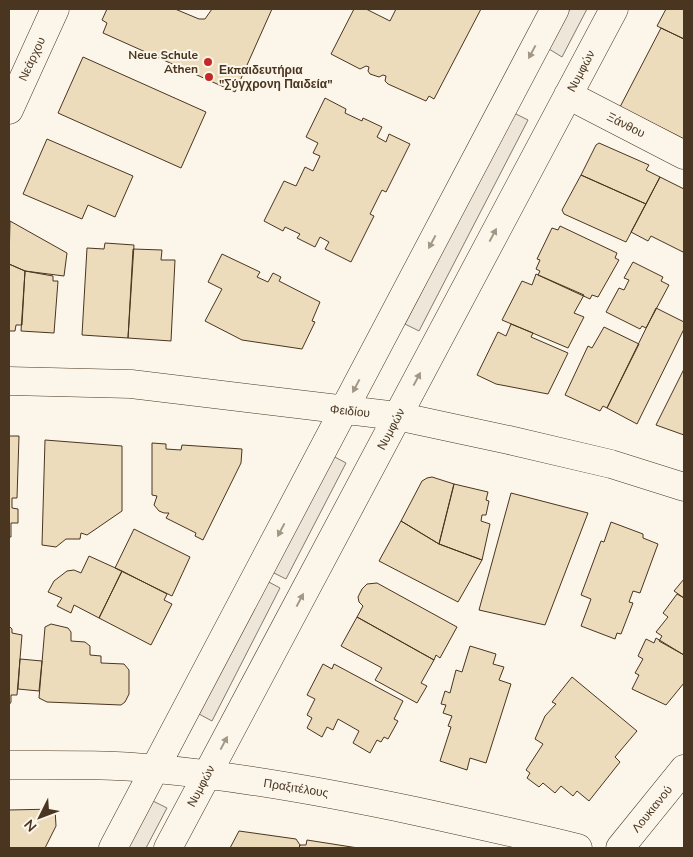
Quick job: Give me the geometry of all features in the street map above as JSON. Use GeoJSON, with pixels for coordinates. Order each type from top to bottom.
{"type":"FeatureCollection","features":[{"type":"Feature","properties":{"kind":"street","name":"Νεάρχου"},"geometry":{"type":"LineString","coordinates":[[9,110],[55,9]]}},
{"type":"Feature","properties":{"kind":"street"},"geometry":{"type":"LineString","coordinates":[[113,848],[555,9]]}},
{"type":"Feature","properties":{"kind":"street","name":"Νυμφών"},"geometry":{"type":"LineString","coordinates":[[168,848],[614,9]]}},
{"type":"Feature","properties":{"kind":"street","name":"Ξάνθου"},"geometry":{"type":"LineString","coordinates":[[568,95],[684,155]]}},
{"type":"Feature","properties":{"kind":"street","name":"Φειδίου"},"geometry":{"type":"LineString","coordinates":[[9,381],[131,384],[397,416],[611,464],[684,487]]}},
{"type":"Feature","properties":{"kind":"street","name":"Πραξιτέλους"},"geometry":{"type":"LineString","coordinates":[[9,765],[94,765],[207,774],[334,794],[578,848]]}},
{"type":"Feature","properties":{"kind":"street","name":"Λουκιανού"},"geometry":{"type":"LineString","coordinates":[[620,848],[684,770]]}},
{"type":"Feature","properties":{"kind":"shaded area"},"geometry":{"type":"Polygon","coordinates":[[[570,9],[587,9],[562,57],[549,49],[570,9]]]}},
{"type":"Feature","properties":{"kind":"shaded area"},"geometry":{"type":"Polygon","coordinates":[[[514,113],[528,120],[419,331],[405,324],[514,113]]]}},
{"type":"Feature","properties":{"kind":"shaded area"},"geometry":{"type":"Polygon","coordinates":[[[333,456],[346,463],[286,579],[272,572],[333,456]]]}},
{"type":"Feature","properties":{"kind":"shaded area"},"geometry":{"type":"Polygon","coordinates":[[[267,581],[280,588],[212,721],[199,714],[267,581]]]}},
{"type":"Feature","properties":{"kind":"shaded area"},"geometry":{"type":"Polygon","coordinates":[[[153,801],[167,808],[146,848],[128,848],[153,801]]]}},
{"type":"Feature","properties":{"kind":"building","name":"Εκπαιδευτήρια \"Σύγχρονη Παιδεία\""},"geometry":{"type":"Polygon","coordinates":[[[107,9],[175,9],[199,19],[205,19],[212,9],[272,9],[235,92],[103,33],[107,23],[102,20],[107,9]]]}},
{"type":"Feature","properties":{"kind":"building"},"geometry":{"type":"Polygon","coordinates":[[[354,9],[366,9],[390,21],[396,9],[481,9],[434,99],[429,96],[426,101],[388,84],[385,81],[386,76],[379,77],[370,74],[368,71],[369,67],[366,66],[360,69],[331,54],[354,9]]]}},
{"type":"Feature","properties":{"kind":"building"},"geometry":{"type":"Polygon","coordinates":[[[666,9],[684,9],[684,39],[657,26],[666,9]]]}},
{"type":"Feature","properties":{"kind":"building"},"geometry":{"type":"Polygon","coordinates":[[[661,28],[684,39],[684,139],[620,107],[661,28]]]}},
{"type":"Feature","properties":{"kind":"building"},"geometry":{"type":"Polygon","coordinates":[[[83,57],[206,112],[181,168],[58,113],[83,57]]]}},
{"type":"Feature","properties":{"kind":"building"},"geometry":{"type":"Polygon","coordinates":[[[325,98],[346,109],[345,113],[362,121],[363,118],[382,127],[377,137],[386,142],[389,134],[410,144],[386,192],[382,190],[370,214],[374,216],[351,262],[325,249],[329,242],[320,237],[315,247],[297,238],[300,234],[285,227],[283,231],[264,221],[284,181],[296,186],[305,167],[313,171],[320,156],[313,153],[318,143],[306,137],[325,98]]]}},
{"type":"Feature","properties":{"kind":"building"},"geometry":{"type":"Polygon","coordinates":[[[47,139],[133,176],[115,217],[88,205],[82,219],[23,194],[47,139]]]}},
{"type":"Feature","properties":{"kind":"building"},"geometry":{"type":"Polygon","coordinates":[[[599,143],[649,165],[646,170],[660,177],[646,204],[581,175],[596,145],[599,143]]]}},
{"type":"Feature","properties":{"kind":"building"},"geometry":{"type":"Polygon","coordinates":[[[581,175],[646,204],[626,242],[564,214],[562,210],[581,175]]]}},
{"type":"Feature","properties":{"kind":"building"},"geometry":{"type":"Polygon","coordinates":[[[660,177],[684,189],[683,252],[651,236],[648,241],[631,232],[660,177]]]}},
{"type":"Feature","properties":{"kind":"building"},"geometry":{"type":"Polygon","coordinates":[[[10,221],[67,253],[64,276],[25,271],[9,264],[10,221]]]}},
{"type":"Feature","properties":{"kind":"building"},"geometry":{"type":"Polygon","coordinates":[[[560,226],[617,253],[615,258],[619,260],[598,297],[592,295],[590,299],[538,275],[540,271],[536,269],[540,260],[537,259],[552,228],[558,230],[560,226]]]}},
{"type":"Feature","properties":{"kind":"building"},"geometry":{"type":"Polygon","coordinates":[[[105,243],[134,245],[128,338],[82,335],[87,248],[104,249],[105,243]]]}},
{"type":"Feature","properties":{"kind":"building"},"geometry":{"type":"Polygon","coordinates":[[[133,249],[162,250],[161,260],[175,260],[171,341],[128,338],[133,249]]]}},
{"type":"Feature","properties":{"kind":"building"},"geometry":{"type":"Polygon","coordinates":[[[222,254],[260,272],[257,277],[268,282],[273,273],[281,277],[279,281],[320,302],[312,321],[315,322],[302,349],[242,340],[205,321],[222,289],[208,282],[222,254]]]}},
{"type":"Feature","properties":{"kind":"building"},"geometry":{"type":"Polygon","coordinates":[[[633,262],[663,277],[661,281],[669,285],[646,328],[642,326],[640,329],[606,312],[619,288],[624,290],[629,280],[624,278],[633,262]]]}},
{"type":"Feature","properties":{"kind":"building"},"geometry":{"type":"Polygon","coordinates":[[[9,264],[25,271],[22,325],[16,325],[15,331],[9,331],[9,264]]]}},
{"type":"Feature","properties":{"kind":"building"},"geometry":{"type":"Polygon","coordinates":[[[25,271],[53,276],[53,281],[58,281],[54,333],[21,331],[25,271]]]}},
{"type":"Feature","properties":{"kind":"building"},"geometry":{"type":"Polygon","coordinates":[[[536,274],[584,295],[574,313],[584,317],[568,348],[502,320],[522,281],[532,285],[536,274]]]}},
{"type":"Feature","properties":{"kind":"building"},"geometry":{"type":"Polygon","coordinates":[[[656,308],[684,322],[684,329],[637,424],[607,408],[656,308]]]}},
{"type":"Feature","properties":{"kind":"building"},"geometry":{"type":"Polygon","coordinates":[[[511,324],[533,333],[531,337],[568,353],[548,394],[496,384],[477,375],[498,332],[506,336],[511,324]]]}},
{"type":"Feature","properties":{"kind":"building"},"geometry":{"type":"Polygon","coordinates":[[[604,327],[639,344],[607,408],[603,406],[600,411],[565,395],[588,346],[592,348],[604,327]]]}},
{"type":"Feature","properties":{"kind":"building"},"geometry":{"type":"Polygon","coordinates":[[[684,369],[684,435],[656,425],[684,369]]]}},
{"type":"Feature","properties":{"kind":"building"},"geometry":{"type":"Polygon","coordinates":[[[9,436],[19,436],[17,498],[12,498],[12,508],[18,509],[18,523],[11,523],[11,537],[9,537],[9,436]]]}},
{"type":"Feature","properties":{"kind":"building"},"geometry":{"type":"Polygon","coordinates":[[[45,440],[122,446],[122,511],[87,535],[81,533],[80,539],[66,539],[56,547],[42,545],[45,440]]]}},
{"type":"Feature","properties":{"kind":"building"},"geometry":{"type":"Polygon","coordinates":[[[152,443],[166,444],[166,449],[181,450],[182,445],[242,449],[241,463],[203,540],[195,536],[196,533],[166,518],[169,513],[159,511],[154,505],[157,496],[152,495],[152,443]]]}},
{"type":"Feature","properties":{"kind":"building"},"geometry":{"type":"Polygon","coordinates":[[[432,477],[454,484],[439,544],[401,521],[422,481],[432,477]]]}},
{"type":"Feature","properties":{"kind":"building"},"geometry":{"type":"Polygon","coordinates":[[[454,484],[488,492],[486,500],[489,501],[486,515],[482,515],[481,521],[490,524],[482,560],[439,544],[454,484]]]}},
{"type":"Feature","properties":{"kind":"building"},"geometry":{"type":"Polygon","coordinates":[[[511,493],[588,513],[545,625],[479,610],[511,493]]]}},
{"type":"Feature","properties":{"kind":"building"},"geometry":{"type":"Polygon","coordinates":[[[401,521],[439,544],[482,560],[458,602],[379,561],[401,521]]]}},
{"type":"Feature","properties":{"kind":"building"},"geometry":{"type":"Polygon","coordinates":[[[611,522],[643,534],[643,538],[658,544],[640,593],[633,591],[629,602],[633,603],[621,634],[617,633],[615,639],[581,626],[591,599],[581,595],[601,541],[604,542],[611,522]]]}},
{"type":"Feature","properties":{"kind":"building"},"geometry":{"type":"Polygon","coordinates":[[[134,529],[190,557],[172,596],[115,568],[134,529]]]}},
{"type":"Feature","properties":{"kind":"building"},"geometry":{"type":"Polygon","coordinates":[[[89,556],[122,571],[99,618],[74,605],[71,613],[57,606],[62,598],[48,592],[54,581],[67,571],[74,570],[81,573],[89,556]]]}},
{"type":"Feature","properties":{"kind":"building"},"geometry":{"type":"Polygon","coordinates":[[[122,571],[167,594],[164,600],[172,604],[151,645],[99,618],[122,571]]]}},
{"type":"Feature","properties":{"kind":"building"},"geometry":{"type":"Polygon","coordinates":[[[684,579],[684,598],[674,591],[684,579]]]}},
{"type":"Feature","properties":{"kind":"building"},"geometry":{"type":"Polygon","coordinates":[[[377,583],[457,627],[440,658],[436,655],[434,660],[357,617],[363,606],[359,602],[358,597],[362,589],[367,584],[377,583]]]}},
{"type":"Feature","properties":{"kind":"building"},"geometry":{"type":"Polygon","coordinates":[[[677,594],[684,598],[684,655],[659,641],[662,636],[656,632],[668,617],[663,613],[677,594]]]}},
{"type":"Feature","properties":{"kind":"building"},"geometry":{"type":"Polygon","coordinates":[[[357,617],[434,660],[421,683],[427,686],[417,703],[375,680],[382,668],[341,646],[357,617]]]}},
{"type":"Feature","properties":{"kind":"building"},"geometry":{"type":"Polygon","coordinates":[[[51,624],[68,628],[71,632],[71,641],[85,642],[90,646],[90,655],[101,656],[101,663],[124,664],[129,670],[129,694],[125,702],[121,705],[47,702],[39,698],[45,627],[51,624]]]}},
{"type":"Feature","properties":{"kind":"building"},"geometry":{"type":"Polygon","coordinates":[[[9,626],[12,629],[12,633],[22,635],[17,695],[11,695],[9,705],[9,626]]]}},
{"type":"Feature","properties":{"kind":"building"},"geometry":{"type":"Polygon","coordinates":[[[656,638],[684,655],[684,683],[666,705],[632,689],[639,675],[635,673],[643,659],[638,656],[646,639],[654,643],[656,638]]]}},
{"type":"Feature","properties":{"kind":"building"},"geometry":{"type":"Polygon","coordinates":[[[470,646],[496,654],[493,664],[504,667],[499,680],[511,684],[486,763],[470,758],[467,770],[440,761],[451,727],[448,726],[452,716],[443,713],[446,705],[441,704],[445,691],[450,693],[456,670],[462,672],[470,646]]]}},
{"type":"Feature","properties":{"kind":"building"},"geometry":{"type":"Polygon","coordinates":[[[20,659],[42,661],[39,691],[18,689],[20,659]]]}},
{"type":"Feature","properties":{"kind":"building"},"geometry":{"type":"Polygon","coordinates":[[[323,664],[332,669],[334,664],[403,701],[394,719],[398,721],[388,739],[384,737],[381,742],[377,740],[370,753],[353,743],[359,731],[338,719],[333,730],[327,727],[322,737],[307,728],[312,718],[307,715],[315,699],[307,695],[323,664]]]}},
{"type":"Feature","properties":{"kind":"building"},"geometry":{"type":"Polygon","coordinates":[[[572,677],[637,731],[615,757],[620,762],[589,801],[577,791],[573,796],[561,786],[555,793],[543,783],[539,787],[527,778],[530,773],[526,770],[543,744],[535,739],[545,716],[556,704],[552,702],[572,677]]]}},
{"type":"Feature","properties":{"kind":"building"},"geometry":{"type":"Polygon","coordinates":[[[55,809],[56,826],[45,848],[9,848],[9,810],[55,809]]]}},
{"type":"Feature","properties":{"kind":"building"},"geometry":{"type":"Polygon","coordinates":[[[239,831],[296,839],[300,845],[299,848],[230,848],[239,831]]]}},
{"type":"Feature","properties":{"kind":"building"},"geometry":{"type":"Polygon","coordinates":[[[307,840],[358,848],[299,848],[300,845],[306,845],[307,840]]]}},
{"type":"Feature","properties":{"kind":"place","name":"Neue Schule Athen"},"geometry":{"type":"Point","coordinates":[208,62]}},
{"type":"Feature","properties":{"kind":"place","name":"Εκπαιδευτήρια \"Σύγχρονη Παιδεία\""},"geometry":{"type":"Point","coordinates":[209,77]}}]}
